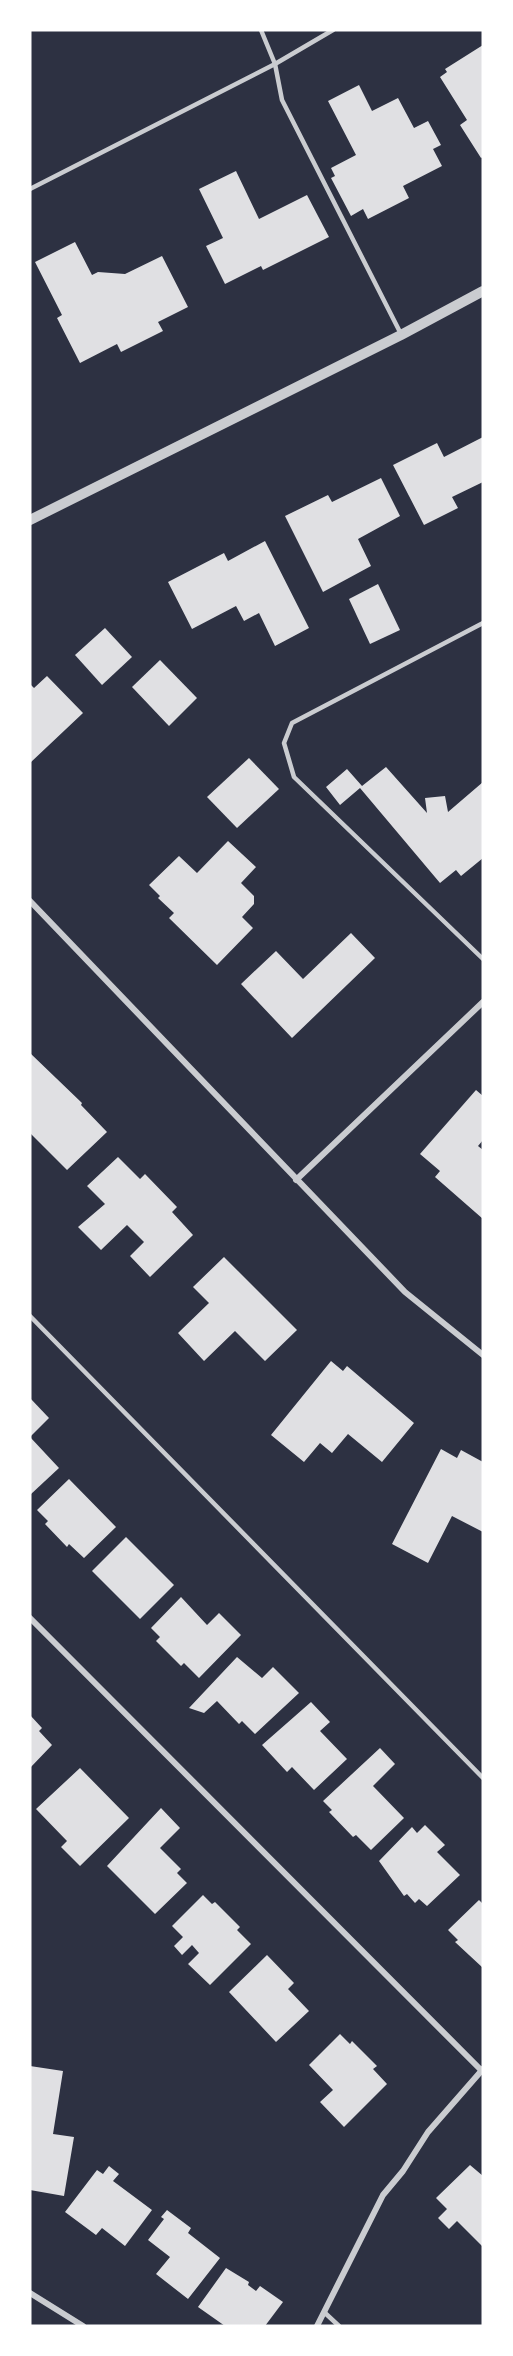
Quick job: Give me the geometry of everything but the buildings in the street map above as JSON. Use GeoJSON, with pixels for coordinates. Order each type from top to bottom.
{"type":"FeatureCollection","features":[{"type":"Feature","properties":{"kind":"street"},"geometry":{"type":"LineString","coordinates":[[30,520],[483,291]]}},
{"type":"Feature","properties":{"kind":"street"},"geometry":{"type":"LineString","coordinates":[[30,901],[405,1292],[483,1355]]}},
{"type":"Feature","properties":{"kind":"street"},"geometry":{"type":"LineString","coordinates":[[296,1180],[483,1002]]}},
{"type":"Feature","properties":{"kind":"street"},"geometry":{"type":"LineString","coordinates":[[30,1618],[483,2070],[428,2132],[403,2171],[383,2195],[317,2326]]}},
{"type":"Feature","properties":{"kind":"street"},"geometry":{"type":"LineString","coordinates":[[30,2293],[83,2326]]}},
{"type":"Feature","properties":{"kind":"lane"},"geometry":{"type":"LineString","coordinates":[[261,30],[275,64],[282,100],[401,334]]}},
{"type":"Feature","properties":{"kind":"lane"},"geometry":{"type":"LineString","coordinates":[[30,189],[275,64],[333,30]]}},
{"type":"Feature","properties":{"kind":"lane"},"geometry":{"type":"LineString","coordinates":[[483,623],[292,723],[285,743],[294,777],[483,959]]}},
{"type":"Feature","properties":{"kind":"lane"},"geometry":{"type":"LineString","coordinates":[[30,1316],[483,1778]]}},
{"type":"Feature","properties":{"kind":"lane"},"geometry":{"type":"LineString","coordinates":[[324,2312],[339,2326]]}}]}
